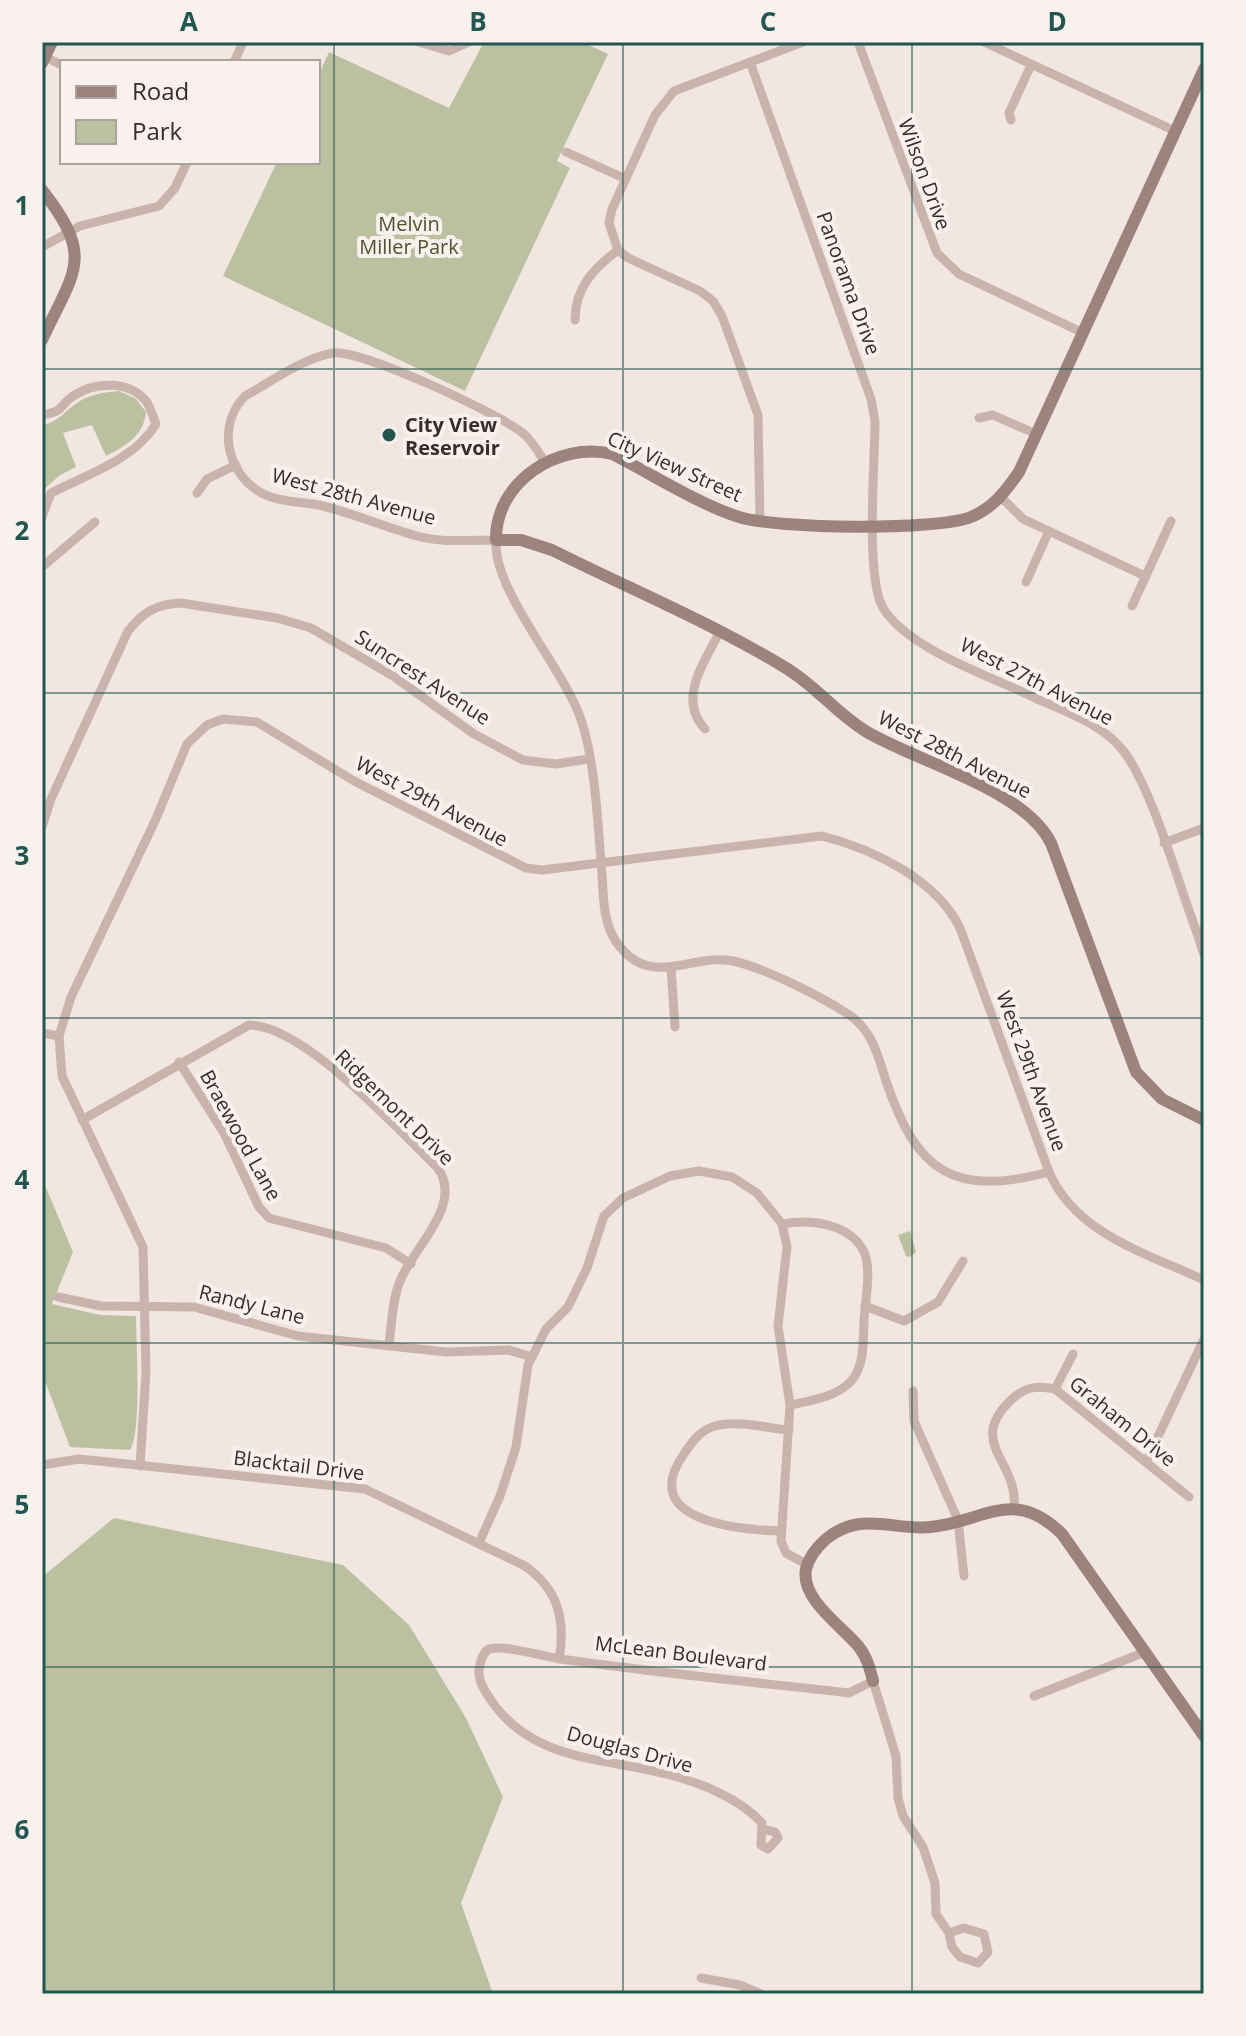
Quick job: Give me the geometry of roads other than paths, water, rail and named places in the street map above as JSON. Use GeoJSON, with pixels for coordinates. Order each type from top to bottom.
{"type":"FeatureCollection","features":[{"type":"Feature","properties":{"kind":"street"},"geometry":{"type":"LineString","coordinates":[[44,60],[52,42]]}},
{"type":"Feature","properties":{"kind":"street"},"geometry":{"type":"LineString","coordinates":[[419,42],[449,51],[469,42]]}},
{"type":"Feature","properties":{"kind":"street"},"geometry":{"type":"LineString","coordinates":[[760,521],[758,415],[722,316],[713,301],[700,291],[628,258],[618,250],[609,223],[655,115],[674,91],[803,42]]}},
{"type":"Feature","properties":{"kind":"street","name":"Wilson Drive"},"geometry":{"type":"LineString","coordinates":[[858,42],[929,239],[937,253],[959,274],[1081,332]]}},
{"type":"Feature","properties":{"kind":"street"},"geometry":{"type":"LineString","coordinates":[[984,42],[1175,131]]}},
{"type":"Feature","properties":{"kind":"street","name":"Panorama Drive"},"geometry":{"type":"LineString","coordinates":[[750,62],[871,399],[875,421],[875,525]]}},
{"type":"Feature","properties":{"kind":"street"},"geometry":{"type":"LineString","coordinates":[[1011,120],[1009,113],[1031,65]]}},
{"type":"Feature","properties":{"kind":"street","name":"City View Street"},"geometry":{"type":"LineString","coordinates":[[671,968],[643,963],[627,954],[615,940],[605,908],[595,807],[580,715],[504,579],[495,551],[498,516],[509,493],[526,475],[577,451],[612,454],[737,517],[760,521],[875,525],[950,523],[986,509],[1001,497],[1019,472],[1204,69]]}},
{"type":"Feature","properties":{"kind":"street"},"geometry":{"type":"LineString","coordinates":[[566,152],[626,179]]}},
{"type":"Feature","properties":{"kind":"street"},"geometry":{"type":"LineString","coordinates":[[42,247],[71,231],[159,206],[175,188],[186,164]]}},
{"type":"Feature","properties":{"kind":"street"},"geometry":{"type":"LineString","coordinates":[[42,190],[71,231],[75,264],[42,340]]}},
{"type":"Feature","properties":{"kind":"street"},"geometry":{"type":"LineString","coordinates":[[575,320],[575,303],[581,288],[589,276],[618,250]]}},
{"type":"Feature","properties":{"kind":"street"},"geometry":{"type":"LineString","coordinates":[[197,493],[207,479],[236,465],[226,429],[236,405],[245,396],[319,357],[352,354],[386,364],[513,427],[533,443],[546,464]]}},
{"type":"Feature","properties":{"kind":"street"},"geometry":{"type":"LineString","coordinates":[[42,415],[61,411],[72,396],[110,384],[126,387],[146,400],[156,424],[146,440],[122,457],[51,493],[42,517]]}},
{"type":"Feature","properties":{"kind":"street"},"geometry":{"type":"LineString","coordinates":[[979,418],[993,415],[1036,434]]}},
{"type":"Feature","properties":{"kind":"street","name":"West 28th Avenue"},"geometry":{"type":"LineString","coordinates":[[236,465],[248,483],[272,498],[323,506],[418,536],[521,540],[552,550],[794,673],[870,733],[1008,800],[1045,830],[1136,1072],[1162,1099],[1204,1120]]}},
{"type":"Feature","properties":{"kind":"street"},"geometry":{"type":"LineString","coordinates":[[1001,497],[1023,519],[1145,576]]}},
{"type":"Feature","properties":{"kind":"street"},"geometry":{"type":"LineString","coordinates":[[1132,606],[1171,521]]}},
{"type":"Feature","properties":{"kind":"street"},"geometry":{"type":"LineString","coordinates":[[42,567],[95,522]]}},
{"type":"Feature","properties":{"kind":"street","name":"West 27th Avenue"},"geometry":{"type":"LineString","coordinates":[[875,525],[874,581],[878,596],[894,621],[934,650],[1108,735],[1137,772],[1200,931],[1204,955]]}},
{"type":"Feature","properties":{"kind":"street"},"geometry":{"type":"LineString","coordinates":[[1026,582],[1049,531]]}},
{"type":"Feature","properties":{"kind":"street","name":"Suncrest Avenue"},"geometry":{"type":"LineString","coordinates":[[42,827],[51,799],[128,631],[138,618],[165,604],[181,603],[295,622],[393,676],[457,723],[523,760],[556,764],[588,759]]}},
{"type":"Feature","properties":{"kind":"street"},"geometry":{"type":"LineString","coordinates":[[705,729],[694,716],[693,690],[719,633]]}},
{"type":"Feature","properties":{"kind":"street","name":"West 29th Avenue"},"geometry":{"type":"LineString","coordinates":[[140,1466],[146,1407],[146,1268],[141,1238],[62,1076],[59,1036],[71,997],[160,810],[187,744],[207,725],[223,719],[257,722],[274,730],[329,768],[526,868],[542,870],[822,836],[852,846],[934,889],[950,907],[960,928],[1049,1172],[1070,1209],[1090,1226],[1204,1280]]}},
{"type":"Feature","properties":{"kind":"street"},"geometry":{"type":"LineString","coordinates":[[1164,843],[1204,828]]}},
{"type":"Feature","properties":{"kind":"street"},"geometry":{"type":"LineString","coordinates":[[675,1027],[671,968],[731,960],[847,1014],[866,1028],[903,1129],[925,1156],[950,1174],[978,1183],[1008,1182],[1049,1172]]}},
{"type":"Feature","properties":{"kind":"street","name":"Ridgemont Drive"},"geometry":{"type":"LineString","coordinates":[[82,1120],[179,1062],[249,1025],[272,1029],[330,1066],[443,1176],[444,1202],[399,1284],[389,1344]]}},
{"type":"Feature","properties":{"kind":"street"},"geometry":{"type":"LineString","coordinates":[[42,1033],[59,1036]]}},
{"type":"Feature","properties":{"kind":"street","name":"Braewood Lane"},"geometry":{"type":"LineString","coordinates":[[179,1062],[224,1133],[259,1207],[269,1218],[386,1248],[411,1264]]}},
{"type":"Feature","properties":{"kind":"street"},"geometry":{"type":"LineString","coordinates":[[479,1543],[500,1496],[516,1447],[521,1396],[532,1357],[546,1329],[568,1307],[587,1268],[604,1216],[623,1198],[683,1173],[717,1173],[732,1177],[757,1193],[782,1224],[787,1247],[778,1326],[790,1405],[781,1531],[786,1553],[808,1565]]}},
{"type":"Feature","properties":{"kind":"street"},"geometry":{"type":"LineString","coordinates":[[782,1224],[835,1227],[852,1237],[864,1253],[867,1272],[862,1357],[853,1379],[837,1392],[790,1405]]}},
{"type":"Feature","properties":{"kind":"street"},"geometry":{"type":"LineString","coordinates":[[865,1306],[904,1321],[938,1302],[963,1261]]}},
{"type":"Feature","properties":{"kind":"street","name":"Randy Lane"},"geometry":{"type":"LineString","coordinates":[[58,1297],[94,1306],[194,1307],[288,1335],[457,1352],[509,1350],[532,1357]]}},
{"type":"Feature","properties":{"kind":"street"},"geometry":{"type":"LineString","coordinates":[[1146,1462],[1204,1339]]}},
{"type":"Feature","properties":{"kind":"street"},"geometry":{"type":"LineString","coordinates":[[1055,1389],[1073,1354]]}},
{"type":"Feature","properties":{"kind":"street","name":"Graham Drive"},"geometry":{"type":"LineString","coordinates":[[1014,1509],[1014,1480],[993,1449],[993,1427],[1007,1404],[1028,1388],[1055,1389],[1189,1497]]}},
{"type":"Feature","properties":{"kind":"street"},"geometry":{"type":"LineString","coordinates":[[913,1391],[914,1421],[958,1520],[964,1576]]}},
{"type":"Feature","properties":{"kind":"street"},"geometry":{"type":"LineString","coordinates":[[781,1531],[736,1529],[695,1517],[679,1503],[673,1483],[681,1458],[705,1430],[725,1424],[789,1430]]}},
{"type":"Feature","properties":{"kind":"street","name":"Blacktail Drive"},"geometry":{"type":"LineString","coordinates":[[42,1465],[79,1459],[365,1489],[479,1543],[544,1579],[557,1601],[562,1621],[559,1659]]}},
{"type":"Feature","properties":{"kind":"street"},"geometry":{"type":"LineString","coordinates":[[949,1933],[964,1928],[984,1934],[988,1952],[984,1959],[978,1963],[960,1957],[936,1914],[935,1883],[923,1847],[903,1816],[898,1798],[896,1756],[861,1649],[810,1592],[808,1565],[823,1541],[860,1522],[923,1527],[997,1509],[1014,1509],[1038,1516],[1062,1534],[1204,1736]]}},
{"type":"Feature","properties":{"kind":"street","name":"McLean Boulevard"},"geometry":{"type":"LineString","coordinates":[[483,1655],[490,1649],[502,1648],[559,1659],[849,1693],[873,1681]]}},
{"type":"Feature","properties":{"kind":"street"},"geometry":{"type":"LineString","coordinates":[[1034,1696],[1145,1652]]}},
{"type":"Feature","properties":{"kind":"street","name":"Douglas Drive"},"geometry":{"type":"LineString","coordinates":[[483,1655],[479,1676],[483,1688],[508,1722],[525,1735],[600,1764],[670,1774],[732,1799],[755,1816],[763,1829]]}},
{"type":"Feature","properties":{"kind":"street"},"geometry":{"type":"LineString","coordinates":[[701,1978],[740,1985],[761,1994]]}},
{"type":"Feature","properties":{"kind":"place","name":"City View Reservoir"},"geometry":{"type":"Point","coordinates":[389,435]}},
{"type":"Feature","properties":{"kind":"park label","name":"Melvin Miller Park"},"geometry":{"type":"Point","coordinates":[409,234]}}]}
